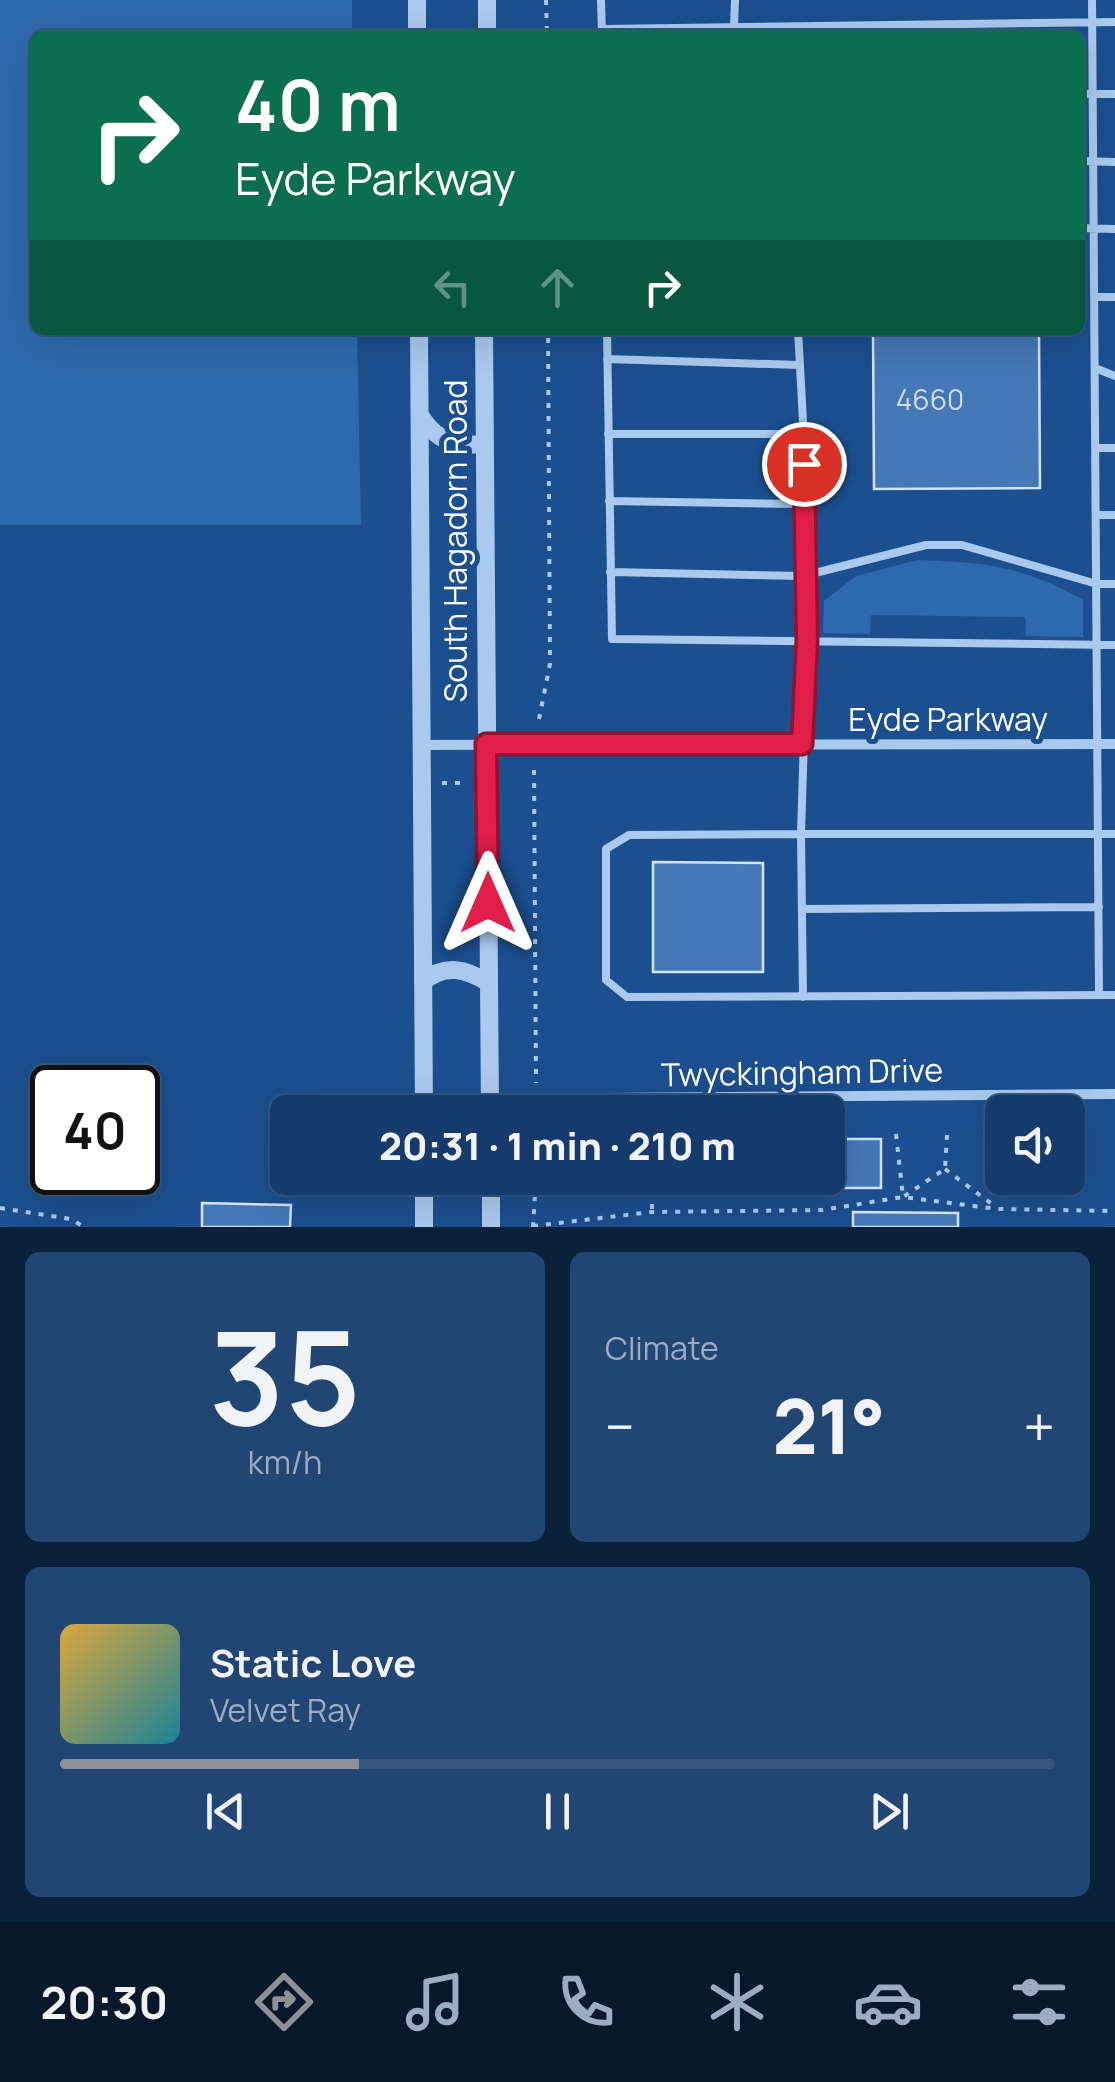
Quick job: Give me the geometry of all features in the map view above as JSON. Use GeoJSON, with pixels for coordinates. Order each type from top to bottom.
{"type":"FeatureCollection","features":[{"type":"Feature","properties":{"kind":"street"},"geometry":{"type":"LineString","coordinates":[[417,0],[418,30]]}},
{"type":"Feature","properties":{"kind":"street"},"geometry":{"type":"LineString","coordinates":[[486,30],[487,0]]}},
{"type":"Feature","properties":{"kind":"street","name":"South Hagadorn Road"},"geometry":{"type":"LineString","coordinates":[[419,335],[424,1095]]}},
{"type":"Feature","properties":{"kind":"street","name":"South Hagadorn Road"},"geometry":{"type":"LineString","coordinates":[[484,335],[490,1095]]}},
{"type":"Feature","properties":{"kind":"street"},"geometry":{"type":"LineString","coordinates":[[420,414],[443,440],[464,445],[484,443]]}},
{"type":"Feature","properties":{"kind":"street","name":"Eyde Parkway"},"geometry":{"type":"LineString","coordinates":[[422,745],[1115,744]]}},
{"type":"Feature","properties":{"kind":"street"},"geometry":{"type":"LineString","coordinates":[[423,982],[434,972],[453,969],[469,971],[488,982]]}},
{"type":"Feature","properties":{"kind":"street","name":"Twyckingham Drive"},"geometry":{"type":"LineString","coordinates":[[845,1097],[1115,1094]]}},
{"type":"Feature","properties":{"kind":"street"},"geometry":{"type":"LineString","coordinates":[[424,1195],[424,1227]]}},
{"type":"Feature","properties":{"kind":"street"},"geometry":{"type":"LineString","coordinates":[[490,1195],[491,1227]]}},
{"type":"Feature","properties":{"kind":"lane"},"geometry":{"type":"LineString","coordinates":[[601,0],[602,30]]}},
{"type":"Feature","properties":{"kind":"lane"},"geometry":{"type":"LineString","coordinates":[[734,27],[735,0]]}},
{"type":"Feature","properties":{"kind":"lane"},"geometry":{"type":"LineString","coordinates":[[1092,0],[1099,995]]}},
{"type":"Feature","properties":{"kind":"lane"},"geometry":{"type":"LineString","coordinates":[[655,30],[734,27],[867,30],[1115,22]]}},
{"type":"Feature","properties":{"kind":"lane"},"geometry":{"type":"LineString","coordinates":[[1085,94],[1115,94]]}},
{"type":"Feature","properties":{"kind":"lane"},"geometry":{"type":"LineString","coordinates":[[1085,161],[1115,162]]}},
{"type":"Feature","properties":{"kind":"lane"},"geometry":{"type":"LineString","coordinates":[[1085,228],[1115,228]]}},
{"type":"Feature","properties":{"kind":"lane"},"geometry":{"type":"LineString","coordinates":[[1095,297],[1115,297]]}},
{"type":"Feature","properties":{"kind":"lane"},"geometry":{"type":"LineString","coordinates":[[606,335],[612,639],[1115,645]]}},
{"type":"Feature","properties":{"kind":"lane"},"geometry":{"type":"LineString","coordinates":[[798,335],[800,434],[807,494],[802,504],[807,640],[802,744],[803,996]]}},
{"type":"Feature","properties":{"kind":"lane"},"geometry":{"type":"LineString","coordinates":[[607,359],[799,365]]}},
{"type":"Feature","properties":{"kind":"lane"},"geometry":{"type":"LineString","coordinates":[[1095,368],[1115,376]]}},
{"type":"Feature","properties":{"kind":"lane"},"geometry":{"type":"LineString","coordinates":[[608,434],[800,434]]}},
{"type":"Feature","properties":{"kind":"lane"},"geometry":{"type":"LineString","coordinates":[[1096,448],[1115,448]]}},
{"type":"Feature","properties":{"kind":"lane"},"geometry":{"type":"LineString","coordinates":[[609,500],[802,504]]}},
{"type":"Feature","properties":{"kind":"lane"},"geometry":{"type":"LineString","coordinates":[[1096,514],[1115,515]]}},
{"type":"Feature","properties":{"kind":"lane"},"geometry":{"type":"LineString","coordinates":[[610,572],[803,576],[926,546],[962,546],[1097,584],[1115,584]]}},
{"type":"Feature","properties":{"kind":"lane"},"geometry":{"type":"LineString","coordinates":[[1115,834],[629,835],[606,849],[606,980],[626,997],[1115,995]]}},
{"type":"Feature","properties":{"kind":"lane"},"geometry":{"type":"LineString","coordinates":[[802,909],[1099,908]]}},
{"type":"Feature","properties":{"kind":"path"},"geometry":{"type":"LineString","coordinates":[[546,0],[547,30]]}},
{"type":"Feature","properties":{"kind":"path"},"geometry":{"type":"LineString","coordinates":[[539,719],[550,664],[548,335]]}},
{"type":"Feature","properties":{"kind":"path"},"geometry":{"type":"LineString","coordinates":[[534,770],[536,1095]]}},
{"type":"Feature","properties":{"kind":"path"},"geometry":{"type":"LineString","coordinates":[[438,783],[473,783]]}},
{"type":"Feature","properties":{"kind":"path"},"geometry":{"type":"LineString","coordinates":[[896,1134],[903,1198]]}},
{"type":"Feature","properties":{"kind":"path"},"geometry":{"type":"LineString","coordinates":[[945,1169],[947,1134]]}},
{"type":"Feature","properties":{"kind":"path"},"geometry":{"type":"LineString","coordinates":[[903,1198],[945,1169]]}},
{"type":"Feature","properties":{"kind":"path"},"geometry":{"type":"LineString","coordinates":[[945,1169],[998,1209]]}},
{"type":"Feature","properties":{"kind":"path"},"geometry":{"type":"LineString","coordinates":[[535,1195],[533,1226],[652,1212],[822,1210],[903,1198],[998,1209],[1115,1211]]}},
{"type":"Feature","properties":{"kind":"path"},"geometry":{"type":"LineString","coordinates":[[652,1195],[652,1212]]}},
{"type":"Feature","properties":{"kind":"path"},"geometry":{"type":"LineString","coordinates":[[0,1208],[72,1218],[84,1227]]}},
{"type":"Feature","properties":{"kind":"shaded area"},"geometry":{"type":"Polygon","coordinates":[[[0,0],[352,0],[352,30],[30,30],[30,335],[357,335],[361,525],[0,525],[0,0]]]}},
{"type":"Feature","properties":{"kind":"shaded area"},"geometry":{"type":"Polygon","coordinates":[[[917,560],[1003,568],[1061,589],[1083,600],[1083,637],[1026,636],[1025,617],[871,615],[870,634],[823,633],[824,601],[856,576],[917,560]]]}},
{"type":"Feature","properties":{"kind":"building"},"geometry":{"type":"Polygon","coordinates":[[[873,335],[1039,335],[1040,488],[874,489],[873,335]]]}},
{"type":"Feature","properties":{"kind":"building"},"geometry":{"type":"Polygon","coordinates":[[[653,862],[763,863],[763,972],[653,972],[653,862]]]}},
{"type":"Feature","properties":{"kind":"building"},"geometry":{"type":"Polygon","coordinates":[[[845,1139],[881,1139],[881,1188],[845,1188],[845,1139]]]}},
{"type":"Feature","properties":{"kind":"building"},"geometry":{"type":"Polygon","coordinates":[[[202,1203],[291,1205],[290,1227],[202,1227],[202,1203]]]}},
{"type":"Feature","properties":{"kind":"building"},"geometry":{"type":"Polygon","coordinates":[[[853,1212],[958,1213],[958,1227],[853,1227],[853,1212]]]}},
{"type":"Feature","properties":{"kind":"route"},"geometry":{"type":"LineString","coordinates":[[488,903],[486,744],[802,744],[807,640],[804,464]]}}]}
